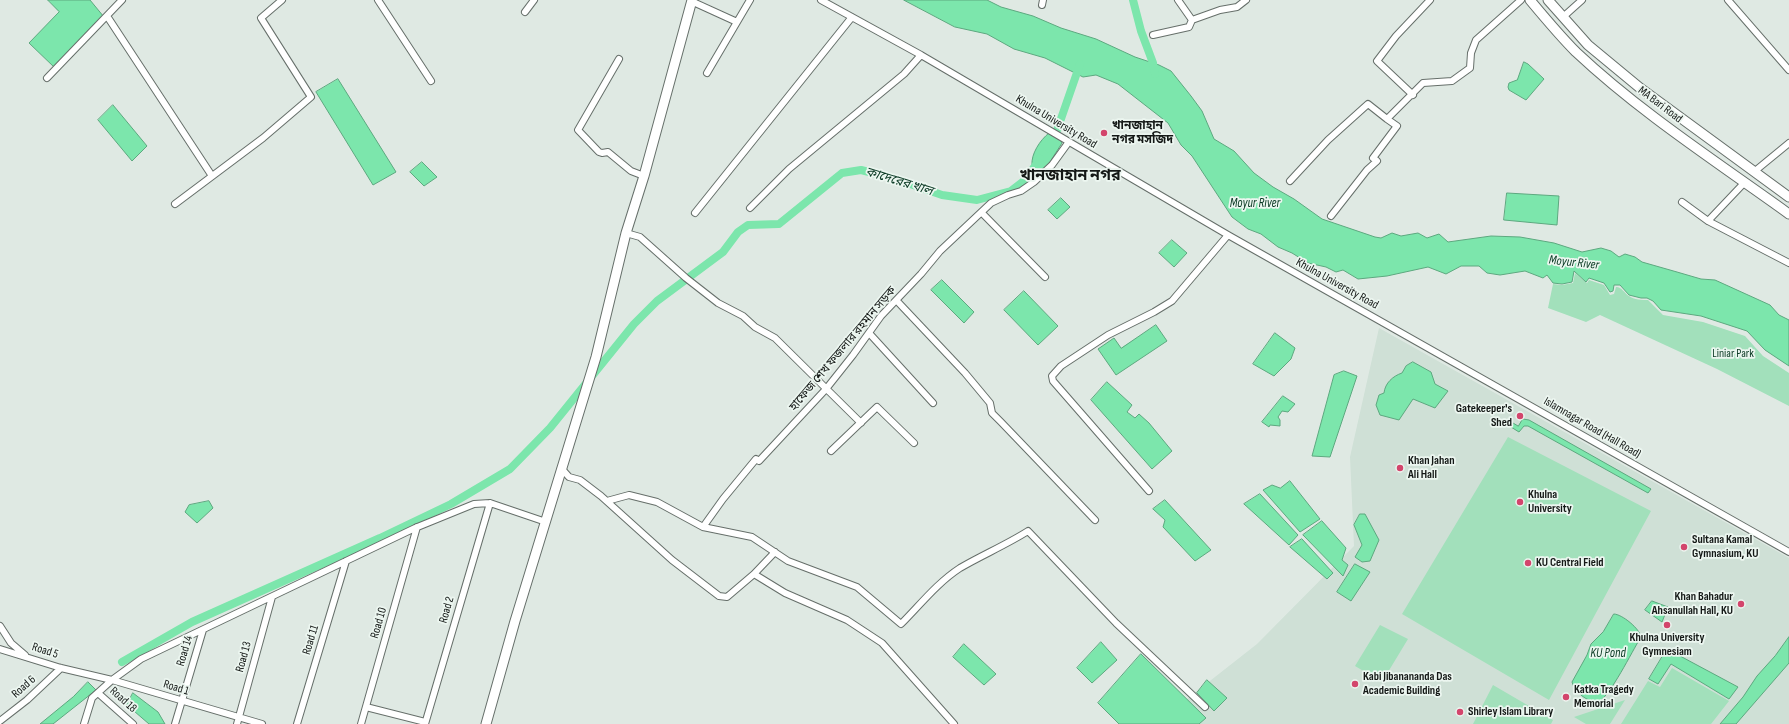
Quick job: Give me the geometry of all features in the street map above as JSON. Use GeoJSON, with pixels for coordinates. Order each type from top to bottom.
{"type":"FeatureCollection","features":[{"type":"Feature","properties":{"kind":"main road"},"geometry":{"type":"LineString","coordinates":[[486,724],[515,621],[596,357],[626,233],[644,176],[692,0]]}},
{"type":"Feature","properties":{"kind":"main road","name":"MA Bari Road"},"geometry":{"type":"LineString","coordinates":[[1530,0],[1576,51],[1612,84],[1789,214]]}},
{"type":"Feature","properties":{"kind":"main road","name":"MA Bari Road"},"geometry":{"type":"LineString","coordinates":[[1548,0],[1588,45],[1640,88],[1789,197]]}},
{"type":"Feature","properties":{"kind":"street"},"geometry":{"type":"LineString","coordinates":[[47,78],[122,0]]}},
{"type":"Feature","properties":{"kind":"street"},"geometry":{"type":"LineString","coordinates":[[175,204],[263,138],[311,97],[262,18],[282,0]]}},
{"type":"Feature","properties":{"kind":"street"},"geometry":{"type":"LineString","coordinates":[[378,0],[431,81]]}},
{"type":"Feature","properties":{"kind":"street"},"geometry":{"type":"LineString","coordinates":[[526,12],[534,0]]}},
{"type":"Feature","properties":{"kind":"street"},"geometry":{"type":"LineString","coordinates":[[692,0],[737,22]]}},
{"type":"Feature","properties":{"kind":"street"},"geometry":{"type":"LineString","coordinates":[[706,74],[750,0]]}},
{"type":"Feature","properties":{"kind":"street","name":"Khulna University Road"},"geometry":{"type":"LineString","coordinates":[[821,0],[920,55],[1068,143],[1384,323]]}},
{"type":"Feature","properties":{"kind":"street"},"geometry":{"type":"LineString","coordinates":[[1178,0],[1192,20]]}},
{"type":"Feature","properties":{"kind":"street"},"geometry":{"type":"LineString","coordinates":[[1153,34],[1189,27],[1192,20],[1220,10],[1237,7],[1246,0]]}},
{"type":"Feature","properties":{"kind":"street"},"geometry":{"type":"LineString","coordinates":[[1413,95],[1377,61],[1396,36],[1430,0]]}},
{"type":"Feature","properties":{"kind":"street"},"geometry":{"type":"LineString","coordinates":[[1387,119],[1413,95],[1423,83],[1452,81],[1470,68],[1471,53],[1476,40],[1521,0]]}},
{"type":"Feature","properties":{"kind":"street"},"geometry":{"type":"LineString","coordinates":[[1563,17],[1582,0]]}},
{"type":"Feature","properties":{"kind":"street"},"geometry":{"type":"LineString","coordinates":[[1728,0],[1789,70]]}},
{"type":"Feature","properties":{"kind":"street"},"geometry":{"type":"LineString","coordinates":[[106,16],[212,176]]}},
{"type":"Feature","properties":{"kind":"street"},"geometry":{"type":"LineString","coordinates":[[694,213],[852,17]]}},
{"type":"Feature","properties":{"kind":"street"},"geometry":{"type":"LineString","coordinates":[[750,208],[789,169],[904,74],[920,55]]}},
{"type":"Feature","properties":{"kind":"street"},"geometry":{"type":"LineString","coordinates":[[619,59],[578,130],[599,152],[608,152],[631,171],[644,176]]}},
{"type":"Feature","properties":{"kind":"street"},"geometry":{"type":"LineString","coordinates":[[1290,181],[1328,140],[1368,104],[1397,126],[1373,158],[1377,161],[1367,170],[1331,216]]}},
{"type":"Feature","properties":{"kind":"street","name":"হাফেজ শেখ ফজলার রহমান সড়ক"},"geometry":{"type":"LineString","coordinates":[[703,527],[723,499],[756,459],[759,461],[826,389],[881,316],[897,301],[940,251],[991,203],[1008,195],[1022,191],[1034,182],[1052,165],[1068,143]]}},
{"type":"Feature","properties":{"kind":"street"},"geometry":{"type":"LineString","coordinates":[[1755,171],[1789,143]]}},
{"type":"Feature","properties":{"kind":"street"},"geometry":{"type":"LineString","coordinates":[[1708,221],[1745,182]]}},
{"type":"Feature","properties":{"kind":"street"},"geometry":{"type":"LineString","coordinates":[[1682,202],[1708,221],[1789,263]]}},
{"type":"Feature","properties":{"kind":"street"},"geometry":{"type":"LineString","coordinates":[[982,213],[1045,277]]}},
{"type":"Feature","properties":{"kind":"street"},"geometry":{"type":"LineString","coordinates":[[626,233],[640,237],[686,278],[718,303],[743,316],[755,327],[775,338],[861,423]]}},
{"type":"Feature","properties":{"kind":"street"},"geometry":{"type":"LineString","coordinates":[[1149,491],[1053,381],[1052,376],[1061,366],[1108,335],[1154,312],[1172,301],[1228,235]]}},
{"type":"Feature","properties":{"kind":"street"},"geometry":{"type":"LineString","coordinates":[[897,301],[965,373],[990,403],[992,412],[1001,422],[1095,520]]}},
{"type":"Feature","properties":{"kind":"street","name":"Islamnagar Road (Hall Road)"},"geometry":{"type":"LineString","coordinates":[[1384,323],[1789,552]]}},
{"type":"Feature","properties":{"kind":"street"},"geometry":{"type":"LineString","coordinates":[[869,333],[933,403]]}},
{"type":"Feature","properties":{"kind":"street"},"geometry":{"type":"LineString","coordinates":[[831,451],[877,407],[914,443]]}},
{"type":"Feature","properties":{"kind":"street"},"geometry":{"type":"LineString","coordinates":[[561,468],[569,477],[580,480],[607,501],[672,560],[719,596],[727,598],[754,574],[775,552]]}},
{"type":"Feature","properties":{"kind":"street"},"geometry":{"type":"LineString","coordinates":[[607,501],[629,495],[656,502],[703,527],[752,537],[788,561],[857,588],[901,624],[944,580],[960,568],[1028,531],[1116,623],[1205,707]]}},
{"type":"Feature","properties":{"kind":"street"},"geometry":{"type":"LineString","coordinates":[[84,724],[92,698],[112,680],[141,659],[417,527],[474,504],[490,503],[546,522]]}},
{"type":"Feature","properties":{"kind":"street","name":"Road 2"},"geometry":{"type":"LineString","coordinates":[[425,723],[490,503]]}},
{"type":"Feature","properties":{"kind":"street","name":"Road 10"},"geometry":{"type":"LineString","coordinates":[[361,724],[417,527]]}},
{"type":"Feature","properties":{"kind":"street","name":"Road 11"},"geometry":{"type":"LineString","coordinates":[[297,724],[346,561]]}},
{"type":"Feature","properties":{"kind":"street"},"geometry":{"type":"LineString","coordinates":[[754,574],[785,593],[847,620],[882,643],[954,724]]}},
{"type":"Feature","properties":{"kind":"street","name":"Road 13"},"geometry":{"type":"LineString","coordinates":[[238,721],[272,597]]}},
{"type":"Feature","properties":{"kind":"street"},"geometry":{"type":"LineString","coordinates":[[0,626],[11,643],[27,657]]}},
{"type":"Feature","properties":{"kind":"street","name":"Road 14"},"geometry":{"type":"LineString","coordinates":[[175,724],[203,630]]}},
{"type":"Feature","properties":{"kind":"street","name":"Road 5"},"geometry":{"type":"LineString","coordinates":[[0,649],[61,668],[83,673]]}},
{"type":"Feature","properties":{"kind":"street","name":"Road 6"},"geometry":{"type":"LineString","coordinates":[[0,721],[27,700],[61,668]]}},
{"type":"Feature","properties":{"kind":"street","name":"Road 1"},"geometry":{"type":"LineString","coordinates":[[83,673],[182,701],[238,721],[262,724]]}},
{"type":"Feature","properties":{"kind":"street","name":"Road 18"},"geometry":{"type":"LineString","coordinates":[[98,693],[133,724]]}},
{"type":"Feature","properties":{"kind":"street"},"geometry":{"type":"LineString","coordinates":[[366,707],[425,723]]}},
{"type":"Feature","properties":{"kind":"shaded area","name":"Khulna University"},"geometry":{"type":"Polygon","coordinates":[[[1379,328],[1789,558],[1789,724],[1155,724],[1257,644],[1354,546],[1350,457],[1379,328]]]}},
{"type":"Feature","properties":{"kind":"green space","name":"Liniar Park"},"geometry":{"type":"Polygon","coordinates":[[[1575,273],[1587,283],[1589,280],[1604,285],[1610,295],[1614,294],[1616,287],[1618,287],[1633,298],[1638,300],[1648,300],[1663,315],[1703,322],[1745,336],[1763,356],[1789,373],[1789,406],[1717,369],[1600,315],[1586,322],[1548,308],[1553,284],[1562,285],[1573,283],[1575,273]]]}},
{"type":"Feature","properties":{"kind":"green space","name":"KU Central Field"},"geometry":{"type":"Polygon","coordinates":[[[1508,437],[1651,511],[1549,700],[1402,614],[1508,437]]]}},
{"type":"Feature","properties":{"kind":"green space"},"geometry":{"type":"Polygon","coordinates":[[[1380,625],[1408,639],[1382,682],[1355,666],[1380,625]]]}},
{"type":"Feature","properties":{"kind":"green space"},"geometry":{"type":"Polygon","coordinates":[[[1672,668],[1729,701],[1711,724],[1621,724],[1648,681],[1660,687],[1672,668]]]}},
{"type":"Feature","properties":{"kind":"green space"},"geometry":{"type":"Polygon","coordinates":[[[1493,685],[1553,720],[1551,724],[1473,724],[1493,685]]]}},
{"type":"Feature","properties":{"kind":"green space"},"geometry":{"type":"Polygon","coordinates":[[[1625,700],[1610,724],[1586,724],[1574,717],[1625,700]]]}},
{"type":"Feature","properties":{"kind":"water"},"geometry":{"type":"Polygon","coordinates":[[[48,0],[90,0],[104,17],[55,68],[29,43],[59,12],[48,0]]]}},
{"type":"Feature","properties":{"kind":"water","name":"Moyur River"},"geometry":{"type":"Polygon","coordinates":[[[904,0],[987,0],[1001,7],[1033,16],[1061,28],[1096,39],[1135,57],[1159,65],[1171,71],[1202,111],[1214,139],[1234,151],[1254,173],[1322,219],[1381,238],[1392,233],[1401,236],[1418,233],[1427,238],[1439,234],[1448,242],[1491,236],[1520,237],[1554,243],[1582,252],[1601,248],[1611,251],[1619,257],[1625,254],[1635,257],[1642,262],[1701,279],[1715,280],[1770,305],[1779,315],[1789,320],[1789,366],[1765,350],[1747,331],[1701,316],[1661,310],[1653,301],[1647,298],[1629,295],[1620,285],[1614,285],[1613,291],[1610,292],[1604,283],[1589,278],[1586,282],[1574,271],[1572,282],[1562,284],[1553,283],[1547,275],[1543,278],[1525,271],[1500,275],[1487,273],[1479,266],[1461,266],[1446,274],[1428,267],[1387,276],[1358,279],[1343,270],[1336,272],[1326,267],[1308,263],[1292,253],[1278,247],[1261,234],[1248,229],[1232,217],[1192,156],[1181,145],[1168,123],[1118,84],[1096,75],[1083,77],[1045,58],[1014,49],[987,34],[955,27],[904,0]]]}},
{"type":"Feature","properties":{"kind":"water"},"geometry":{"type":"Polygon","coordinates":[[[1524,62],[1544,79],[1526,100],[1509,90],[1508,87],[1509,83],[1517,80],[1524,62]]]}},
{"type":"Feature","properties":{"kind":"water"},"geometry":{"type":"Polygon","coordinates":[[[338,79],[396,172],[373,185],[316,92],[338,79]]]}},
{"type":"Feature","properties":{"kind":"water"},"geometry":{"type":"Polygon","coordinates":[[[113,105],[147,146],[132,161],[98,120],[113,105]]]}},
{"type":"Feature","properties":{"kind":"water"},"geometry":{"type":"Polygon","coordinates":[[[1049,133],[1052,134],[1054,139],[1059,138],[1062,143],[1048,165],[1042,171],[1037,171],[1032,165],[1033,156],[1039,143],[1049,133]]]}},
{"type":"Feature","properties":{"kind":"water"},"geometry":{"type":"Polygon","coordinates":[[[422,162],[437,177],[424,186],[410,172],[422,162]]]}},
{"type":"Feature","properties":{"kind":"water"},"geometry":{"type":"Polygon","coordinates":[[[1507,193],[1559,196],[1557,225],[1504,220],[1507,193]]]}},
{"type":"Feature","properties":{"kind":"water"},"geometry":{"type":"Polygon","coordinates":[[[1061,198],[1070,207],[1057,219],[1048,210],[1061,198]]]}},
{"type":"Feature","properties":{"kind":"water"},"geometry":{"type":"Polygon","coordinates":[[[1172,240],[1187,253],[1174,267],[1159,253],[1172,240]]]}},
{"type":"Feature","properties":{"kind":"water"},"geometry":{"type":"Polygon","coordinates":[[[942,280],[974,312],[964,323],[931,290],[942,280]]]}},
{"type":"Feature","properties":{"kind":"water"},"geometry":{"type":"Polygon","coordinates":[[[1024,291],[1058,326],[1038,345],[1004,310],[1024,291]]]}},
{"type":"Feature","properties":{"kind":"water"},"geometry":{"type":"Polygon","coordinates":[[[1156,325],[1167,341],[1116,375],[1098,349],[1114,338],[1121,348],[1156,325]]]}},
{"type":"Feature","properties":{"kind":"water"},"geometry":{"type":"Polygon","coordinates":[[[1275,333],[1295,348],[1291,359],[1274,376],[1253,364],[1275,333]]]}},
{"type":"Feature","properties":{"kind":"water"},"geometry":{"type":"Polygon","coordinates":[[[1413,362],[1431,372],[1435,384],[1448,391],[1435,408],[1413,399],[1399,420],[1380,415],[1376,405],[1379,395],[1384,393],[1390,380],[1402,373],[1406,366],[1413,362]]]}},
{"type":"Feature","properties":{"kind":"water"},"geometry":{"type":"Polygon","coordinates":[[[1344,371],[1357,376],[1330,457],[1312,456],[1334,375],[1344,371]]]}},
{"type":"Feature","properties":{"kind":"water"},"geometry":{"type":"Polygon","coordinates":[[[1107,382],[1132,405],[1127,412],[1135,418],[1139,414],[1149,423],[1172,451],[1152,469],[1091,400],[1107,382]]]}},
{"type":"Feature","properties":{"kind":"water"},"geometry":{"type":"Polygon","coordinates":[[[1283,396],[1295,404],[1288,412],[1282,411],[1278,417],[1280,420],[1280,426],[1270,425],[1269,427],[1262,422],[1283,396]]]}},
{"type":"Feature","properties":{"kind":"water"},"geometry":{"type":"Polygon","coordinates":[[[1523,419],[1529,420],[1651,489],[1648,493],[1528,426],[1524,426],[1519,432],[1511,427],[1513,423],[1518,426],[1523,419]]]}},
{"type":"Feature","properties":{"kind":"water"},"geometry":{"type":"Polygon","coordinates":[[[1290,481],[1320,519],[1300,532],[1263,490],[1272,485],[1280,488],[1290,481]]]}},
{"type":"Feature","properties":{"kind":"water"},"geometry":{"type":"Polygon","coordinates":[[[1260,494],[1298,535],[1289,545],[1244,504],[1260,494]]]}},
{"type":"Feature","properties":{"kind":"water"},"geometry":{"type":"Polygon","coordinates":[[[1165,500],[1211,550],[1195,561],[1163,527],[1165,520],[1153,509],[1165,500]]]}},
{"type":"Feature","properties":{"kind":"water"},"geometry":{"type":"Polygon","coordinates":[[[209,501],[213,508],[197,523],[185,512],[189,505],[209,501]]]}},
{"type":"Feature","properties":{"kind":"water"},"geometry":{"type":"Polygon","coordinates":[[[1360,514],[1365,514],[1379,540],[1370,561],[1362,562],[1355,557],[1362,545],[1354,525],[1360,514]]]}},
{"type":"Feature","properties":{"kind":"water"},"geometry":{"type":"Polygon","coordinates":[[[1322,521],[1346,548],[1342,560],[1348,565],[1343,576],[1303,535],[1322,521]]]}},
{"type":"Feature","properties":{"kind":"water"},"geometry":{"type":"Polygon","coordinates":[[[1302,539],[1333,573],[1327,579],[1290,547],[1302,539]]]}},
{"type":"Feature","properties":{"kind":"water"},"geometry":{"type":"Polygon","coordinates":[[[1355,564],[1370,572],[1351,601],[1337,592],[1355,564]]]}},
{"type":"Feature","properties":{"kind":"water"},"geometry":{"type":"Polygon","coordinates":[[[1652,601],[1668,607],[1662,622],[1645,610],[1652,601]]]}},
{"type":"Feature","properties":{"kind":"water","name":"KU Pond"},"geometry":{"type":"Polygon","coordinates":[[[1614,614],[1621,616],[1630,622],[1641,637],[1615,682],[1598,703],[1582,696],[1576,690],[1572,682],[1587,655],[1591,644],[1603,632],[1614,614]]]}},
{"type":"Feature","properties":{"kind":"water"},"geometry":{"type":"Polygon","coordinates":[[[1789,637],[1789,663],[1736,724],[1720,724],[1743,697],[1757,676],[1775,656],[1789,637]]]}},
{"type":"Feature","properties":{"kind":"water"},"geometry":{"type":"Polygon","coordinates":[[[1101,642],[1117,660],[1092,683],[1077,668],[1101,642]]]}},
{"type":"Feature","properties":{"kind":"water"},"geometry":{"type":"Polygon","coordinates":[[[964,644],[996,674],[984,685],[953,657],[964,644]]]}},
{"type":"Feature","properties":{"kind":"water"},"geometry":{"type":"Polygon","coordinates":[[[1667,649],[1738,687],[1729,699],[1671,664],[1658,684],[1649,679],[1667,649]]]}},
{"type":"Feature","properties":{"kind":"water"},"geometry":{"type":"Polygon","coordinates":[[[1141,654],[1206,718],[1199,724],[1119,724],[1098,703],[1141,654]]]}},
{"type":"Feature","properties":{"kind":"water"},"geometry":{"type":"Polygon","coordinates":[[[1207,680],[1227,698],[1214,711],[1197,693],[1207,680]]]}},
{"type":"Feature","properties":{"kind":"water"},"geometry":{"type":"Polygon","coordinates":[[[88,682],[96,690],[53,724],[40,724],[73,697],[88,682]]]}},
{"type":"Feature","properties":{"kind":"water"},"geometry":{"type":"Polygon","coordinates":[[[133,693],[158,712],[165,724],[149,724],[127,705],[133,693]]]}},
{"type":"Feature","properties":{"kind":"waterway"},"geometry":{"type":"LineString","coordinates":[[1133,0],[1141,31],[1153,63],[1155,74]]}},
{"type":"Feature","properties":{"kind":"waterway","name":"কাদেরের খাল"},"geometry":{"type":"LineString","coordinates":[[1048,148],[1054,139],[1080,64]]}},
{"type":"Feature","properties":{"kind":"waterway"},"geometry":{"type":"LineString","coordinates":[[122,662],[192,622],[380,538],[451,504],[510,469],[550,428],[634,324],[657,301],[723,252],[738,232],[748,225],[779,224],[842,173],[861,170],[893,178],[942,195],[977,200],[1011,191],[1024,181],[1040,159]]}},
{"type":"Feature","properties":{"kind":"place","name":"খানজাহান নগর মসজিদ"},"geometry":{"type":"Point","coordinates":[1104,133]}},
{"type":"Feature","properties":{"kind":"place","name":"Gatekeeper's Shed"},"geometry":{"type":"Point","coordinates":[1520,416]}},
{"type":"Feature","properties":{"kind":"place","name":"Khan Jahan Ali Hall"},"geometry":{"type":"Point","coordinates":[1400,468]}},
{"type":"Feature","properties":{"kind":"place","name":"Khulna University"},"geometry":{"type":"Point","coordinates":[1520,502]}},
{"type":"Feature","properties":{"kind":"place","name":"Sultana Kamal Gymnasium, KU"},"geometry":{"type":"Point","coordinates":[1684,547]}},
{"type":"Feature","properties":{"kind":"place","name":"KU Central Field"},"geometry":{"type":"Point","coordinates":[1528,563]}},
{"type":"Feature","properties":{"kind":"place","name":"Khan Bahadur Ahsanullah Hall, KU"},"geometry":{"type":"Point","coordinates":[1741,604]}},
{"type":"Feature","properties":{"kind":"place","name":"Khulna University Gymnesiam"},"geometry":{"type":"Point","coordinates":[1667,625]}},
{"type":"Feature","properties":{"kind":"place","name":"Kabi Jibanananda Das Academic Building"},"geometry":{"type":"Point","coordinates":[1355,684]}},
{"type":"Feature","properties":{"kind":"place","name":"Katka Tragedy Memorial"},"geometry":{"type":"Point","coordinates":[1566,697]}},
{"type":"Feature","properties":{"kind":"place","name":"Shirley Islam Library"},"geometry":{"type":"Point","coordinates":[1460,712]}},
{"type":"Feature","properties":{"kind":"district","name":"খানজাহান নগর"},"geometry":{"type":"Point","coordinates":[1070,176]}}]}
